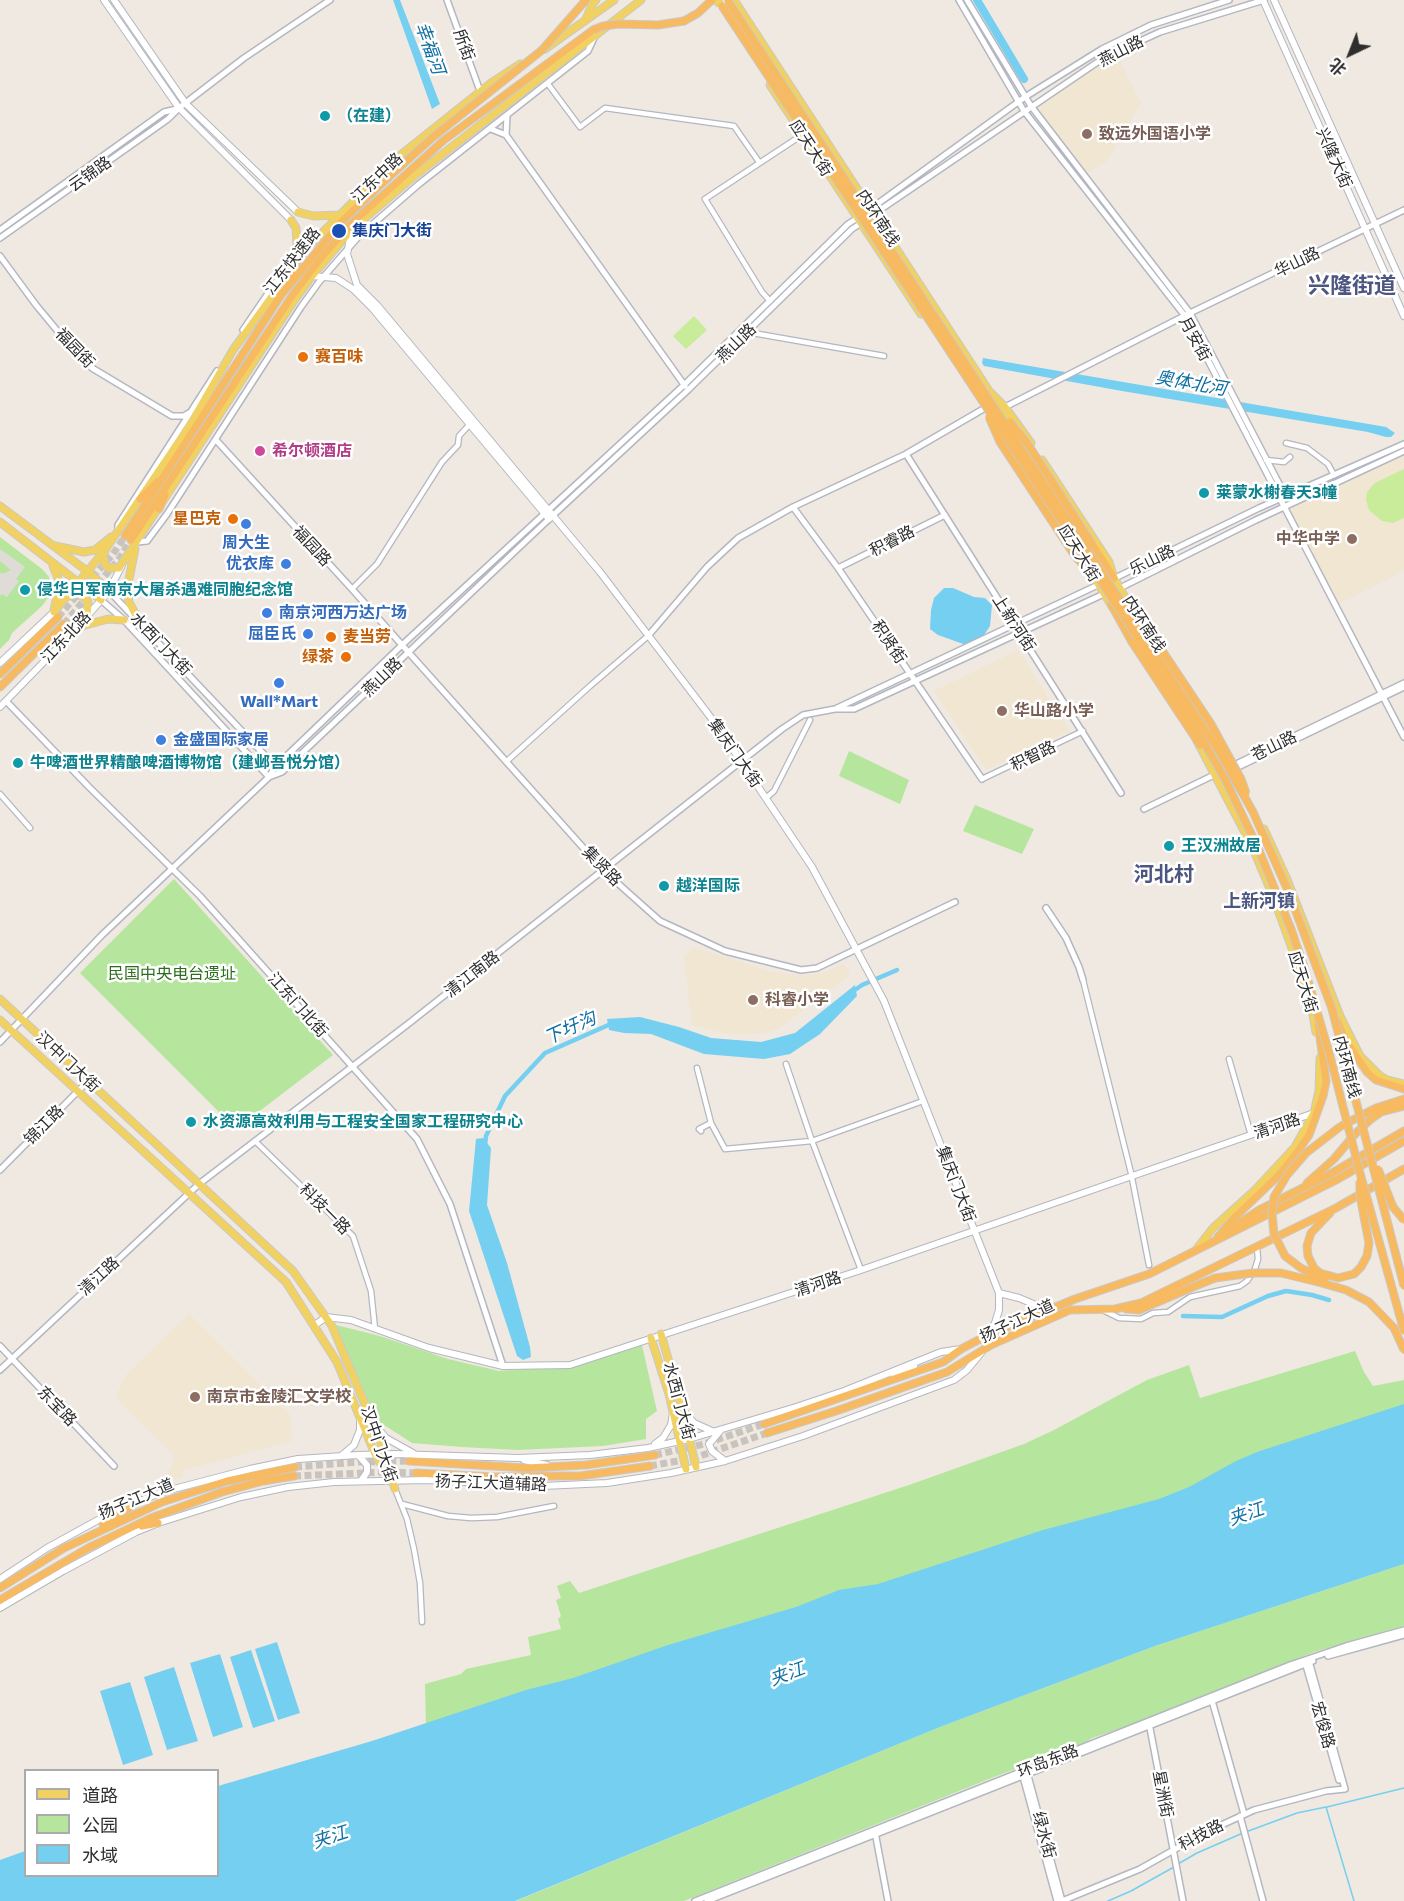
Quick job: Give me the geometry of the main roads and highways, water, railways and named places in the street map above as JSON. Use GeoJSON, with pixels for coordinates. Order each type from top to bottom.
{"type":"FeatureCollection","features":[{"type":"Feature","properties":{"kind":"highway","name":"江东快速路"},"geometry":{"type":"LineString","coordinates":[[131,539],[281,295],[342,220],[432,138],[542,50],[586,0]]}},
{"type":"Feature","properties":{"kind":"highway","name":"内环南线"},"geometry":{"type":"LineString","coordinates":[[728,0],[1220,753],[1253,812],[1289,893],[1332,1009],[1404,1286]]}},
{"type":"Feature","properties":{"kind":"highway","name":"内环南线"},"geometry":{"type":"LineString","coordinates":[[717,1],[985,395],[1186,712],[1224,777],[1258,848],[1291,929],[1314,999],[1404,1331]]}},
{"type":"Feature","properties":{"kind":"highway"},"geometry":{"type":"LineString","coordinates":[[594,33],[603,26],[658,25],[684,21],[717,1]]}},
{"type":"Feature","properties":{"kind":"highway","name":"江东快速路"},"geometry":{"type":"LineString","coordinates":[[171,474],[288,301],[343,234],[394,184],[444,140],[594,33]]}},
{"type":"Feature","properties":{"kind":"highway"},"geometry":{"type":"LineString","coordinates":[[281,295],[295,260]]}},
{"type":"Feature","properties":{"kind":"highway"},"geometry":{"type":"LineString","coordinates":[[288,301],[312,276]]}},
{"type":"Feature","properties":{"kind":"highway"},"geometry":{"type":"LineString","coordinates":[[985,395],[1027,443],[1114,578]]}},
{"type":"Feature","properties":{"kind":"highway"},"geometry":{"type":"LineString","coordinates":[[985,395],[1000,442],[1075,556],[1094,577]]}},
{"type":"Feature","properties":{"kind":"highway"},"geometry":{"type":"LineString","coordinates":[[140,498],[171,474]]}},
{"type":"Feature","properties":{"kind":"highway"},"geometry":{"type":"LineString","coordinates":[[159,509],[171,474]]}},
{"type":"Feature","properties":{"kind":"highway"},"geometry":{"type":"LineString","coordinates":[[1127,602],[1211,724],[1241,779],[1253,812]]}},
{"type":"Feature","properties":{"kind":"highway"},"geometry":{"type":"LineString","coordinates":[[1111,604],[1132,642],[1210,759],[1242,818]]}},
{"type":"Feature","properties":{"kind":"highway"},"geometry":{"type":"LineString","coordinates":[[0,674],[56,615]]}},
{"type":"Feature","properties":{"kind":"highway"},"geometry":{"type":"LineString","coordinates":[[0,687],[64,624]]}},
{"type":"Feature","properties":{"kind":"highway"},"geometry":{"type":"LineString","coordinates":[[1214,1242],[1295,1155],[1309,1135],[1326,1081],[1314,999]]}},
{"type":"Feature","properties":{"kind":"highway"},"geometry":{"type":"LineString","coordinates":[[1332,1009],[1346,1041],[1367,1072],[1376,1080],[1404,1089]]}},
{"type":"Feature","properties":{"kind":"highway"},"geometry":{"type":"LineString","coordinates":[[1404,1099],[1376,1108],[1341,1126],[1306,1153],[1287,1175],[1274,1197],[1272,1222],[1279,1246],[1291,1262],[1310,1274],[1369,1302],[1384,1315],[1394,1328],[1404,1350]]}},
{"type":"Feature","properties":{"kind":"highway"},"geometry":{"type":"LineString","coordinates":[[1298,1190],[1334,1159],[1371,1119],[1381,1112],[1404,1106]]}},
{"type":"Feature","properties":{"kind":"highway","name":"扬子江大道"},"geometry":{"type":"LineString","coordinates":[[1214,1242],[1239,1222],[1404,1131]]}},
{"type":"Feature","properties":{"kind":"highway","name":"扬子江大道"},"geometry":{"type":"LineString","coordinates":[[764,1424],[944,1362],[961,1349],[988,1335],[1056,1307],[1149,1274],[1336,1180],[1404,1141]]}},
{"type":"Feature","properties":{"kind":"highway"},"geometry":{"type":"LineString","coordinates":[[1367,1143],[1391,1201],[1404,1220]]}},
{"type":"Feature","properties":{"kind":"highway","name":"扬子江大道"},"geometry":{"type":"LineString","coordinates":[[767,1432],[836,1411],[947,1372],[981,1353],[991,1344],[1070,1310],[1115,1309],[1141,1303],[1170,1291],[1336,1208],[1403,1171]]}},
{"type":"Feature","properties":{"kind":"highway"},"geometry":{"type":"LineString","coordinates":[[1336,1208],[1311,1233],[1307,1246],[1308,1256],[1314,1268],[1320,1273],[1338,1278],[1354,1274],[1361,1268],[1367,1256],[1369,1244],[1360,1196],[1360,1173]]}},
{"type":"Feature","properties":{"kind":"highway"},"geometry":{"type":"LineString","coordinates":[[1115,1309],[1139,1310],[1215,1278],[1253,1273],[1281,1273],[1346,1290]]}},
{"type":"Feature","properties":{"kind":"highway"},"geometry":{"type":"LineString","coordinates":[[409,1461],[527,1468],[586,1465],[655,1455]]}},
{"type":"Feature","properties":{"kind":"highway"},"geometry":{"type":"LineString","coordinates":[[416,1473],[496,1477],[580,1476],[650,1466]]}},
{"type":"Feature","properties":{"kind":"highway","name":"扬子江大道"},"geometry":{"type":"LineString","coordinates":[[0,1588],[36,1564],[94,1532],[153,1505],[227,1481],[295,1467]]}},
{"type":"Feature","properties":{"kind":"highway","name":"扬子江大道"},"geometry":{"type":"LineString","coordinates":[[0,1600],[88,1548],[181,1506],[263,1481],[294,1476]]}},
{"type":"Feature","properties":{"kind":"highway"},"geometry":{"type":"LineString","coordinates":[[94,1532],[105,1522],[139,1502]]}},
{"type":"Feature","properties":{"kind":"highway"},"geometry":{"type":"LineString","coordinates":[[130,1528],[158,1523]]}},
{"type":"Feature","properties":{"kind":"main road"},"geometry":{"type":"LineString","coordinates":[[104,0],[179,108],[291,220],[296,228],[295,260]]}},
{"type":"Feature","properties":{"kind":"main road"},"geometry":{"type":"LineString","coordinates":[[114,0],[186,104],[297,212],[313,216],[340,214]]}},
{"type":"Feature","properties":{"kind":"main road"},"geometry":{"type":"LineString","coordinates":[[584,22],[592,3],[596,0]]}},
{"type":"Feature","properties":{"kind":"main road","name":"江东中路"},"geometry":{"type":"LineString","coordinates":[[56,615],[66,598],[105,550],[190,425],[233,350],[295,260],[398,157],[480,91],[614,0]]}},
{"type":"Feature","properties":{"kind":"main road","name":"江东中路"},"geometry":{"type":"LineString","coordinates":[[124,562],[131,539],[159,509],[312,276],[352,230],[413,177],[594,33],[638,2],[647,0]]}},
{"type":"Feature","properties":{"kind":"main road","name":"应天大街"},"geometry":{"type":"LineString","coordinates":[[734,0],[872,211],[985,395],[1102,565],[1114,578],[1233,768],[1286,877],[1336,1006],[1360,1056],[1378,1074],[1388,1080],[1404,1084]]}},
{"type":"Feature","properties":{"kind":"main road","name":"兴隆大街"},"geometry":{"type":"LineString","coordinates":[[1263,0],[1404,316]]}},
{"type":"Feature","properties":{"kind":"main road","name":"兴隆大街"},"geometry":{"type":"LineString","coordinates":[[1274,0],[1404,288]]}},
{"type":"Feature","properties":{"kind":"main road","name":"应天大街"},"geometry":{"type":"LineString","coordinates":[[717,1],[801,135],[985,408],[1183,715],[1252,846],[1269,886],[1310,998],[1321,1070],[1315,1114],[1287,1159],[1213,1228],[1194,1252]]}},
{"type":"Feature","properties":{"kind":"main road"},"geometry":{"type":"LineString","coordinates":[[352,230],[347,254],[355,287]]}},
{"type":"Feature","properties":{"kind":"main road"},"geometry":{"type":"LineString","coordinates":[[312,276],[336,279],[355,287]]}},
{"type":"Feature","properties":{"kind":"main road","name":"集庆门大街"},"geometry":{"type":"LineString","coordinates":[[355,287],[377,305],[474,420],[549,514]]}},
{"type":"Feature","properties":{"kind":"main road","name":"集庆门大街"},"geometry":{"type":"LineString","coordinates":[[355,287],[469,426],[600,572],[718,727],[812,867],[877,988],[999,1293]]}},
{"type":"Feature","properties":{"kind":"main road","name":"应天大街"},"geometry":{"type":"LineString","coordinates":[[985,395],[1005,407],[1109,562],[1114,578]]}},
{"type":"Feature","properties":{"kind":"main road","name":"水西门大街"},"geometry":{"type":"LineString","coordinates":[[0,506],[87,571],[109,591]]}},
{"type":"Feature","properties":{"kind":"main road","name":"水西门大街"},"geometry":{"type":"LineString","coordinates":[[0,522],[100,600]]}},
{"type":"Feature","properties":{"kind":"main road"},"geometry":{"type":"LineString","coordinates":[[53,545],[84,552],[95,550],[118,531]]}},
{"type":"Feature","properties":{"kind":"main road"},"geometry":{"type":"LineString","coordinates":[[131,539],[127,589],[129,602],[139,621]]}},
{"type":"Feature","properties":{"kind":"main road"},"geometry":{"type":"LineString","coordinates":[[105,550],[103,561],[110,568],[119,568],[124,562]]}},
{"type":"Feature","properties":{"kind":"main road"},"geometry":{"type":"LineString","coordinates":[[48,559],[56,569],[60,583],[56,615]]}},
{"type":"Feature","properties":{"kind":"main road","name":"江东北路"},"geometry":{"type":"LineString","coordinates":[[0,706],[66,639],[109,591],[124,562]]}},
{"type":"Feature","properties":{"kind":"main road"},"geometry":{"type":"LineString","coordinates":[[66,598],[76,593],[85,598],[88,602],[87,615]]}},
{"type":"Feature","properties":{"kind":"main road","name":"江东北路"},"geometry":{"type":"LineString","coordinates":[[0,663],[56,615]]}},
{"type":"Feature","properties":{"kind":"main road"},"geometry":{"type":"LineString","coordinates":[[66,639],[82,626],[108,619],[124,620]]}},
{"type":"Feature","properties":{"kind":"main road","name":"汉中门大街"},"geometry":{"type":"LineString","coordinates":[[0,999],[294,1271],[326,1317],[343,1349],[385,1454],[391,1480]]}},
{"type":"Feature","properties":{"kind":"main road","name":"汉中门大街"},"geometry":{"type":"LineString","coordinates":[[0,1020],[286,1282],[338,1362],[375,1454],[395,1489]]}},
{"type":"Feature","properties":{"kind":"main road","name":"清河路"},"geometry":{"type":"LineString","coordinates":[[326,1317],[351,1320],[429,1348],[503,1366],[570,1365],[861,1270],[1315,1114]]}},
{"type":"Feature","properties":{"kind":"main road"},"geometry":{"type":"LineString","coordinates":[[988,1335],[999,1310],[999,1293],[1038,1306],[1056,1307]]}},
{"type":"Feature","properties":{"kind":"main road"},"geometry":{"type":"LineString","coordinates":[[315,1324],[326,1317]]}},
{"type":"Feature","properties":{"kind":"main road","name":"水西门大街"},"geometry":{"type":"LineString","coordinates":[[661,1334],[683,1410],[696,1467]]}},
{"type":"Feature","properties":{"kind":"main road","name":"水西门大街"},"geometry":{"type":"LineString","coordinates":[[651,1338],[673,1412],[686,1469]]}},
{"type":"Feature","properties":{"kind":"main road","name":"扬子江大道辅路"},"geometry":{"type":"LineString","coordinates":[[0,1579],[47,1548],[118,1509],[166,1491],[250,1469],[298,1459],[375,1454],[518,1458],[590,1455],[652,1447],[718,1431],[844,1391],[941,1352],[961,1349]]}},
{"type":"Feature","properties":{"kind":"main road","name":"扬子江大道辅路"},"geometry":{"type":"LineString","coordinates":[[0,1608],[92,1555],[158,1523],[260,1492],[288,1487],[391,1480],[524,1485],[607,1482],[686,1469],[725,1461],[803,1436],[954,1380],[968,1370],[981,1353]]}},
{"type":"Feature","properties":{"kind":"main road"},"geometry":{"type":"LineString","coordinates":[[884,1383],[924,1359]]}},
{"type":"Feature","properties":{"kind":"main road"},"geometry":{"type":"LineString","coordinates":[[683,1410],[694,1423],[718,1431],[709,1444],[712,1451],[725,1461]]}},
{"type":"Feature","properties":{"kind":"main road"},"geometry":{"type":"LineString","coordinates":[[652,1447],[663,1438],[671,1425],[673,1412]]}},
{"type":"Feature","properties":{"kind":"main road"},"geometry":{"type":"LineString","coordinates":[[340,1456],[354,1445],[360,1430],[360,1416]]}},
{"type":"Feature","properties":{"kind":"main road"},"geometry":{"type":"LineString","coordinates":[[372,1422],[386,1438],[417,1454]]}},
{"type":"Feature","properties":{"kind":"main road"},"geometry":{"type":"LineString","coordinates":[[358,1455],[367,1465],[367,1472],[361,1481]]}},
{"type":"Feature","properties":{"kind":"main road"},"geometry":{"type":"LineString","coordinates":[[518,1458],[556,1466]]}},
{"type":"Feature","properties":{"kind":"main road"},"geometry":{"type":"LineString","coordinates":[[524,1485],[559,1476]]}},
{"type":"Feature","properties":{"kind":"water"},"geometry":{"type":"Polygon","coordinates":[[[393,0],[400,0],[440,104],[432,109],[393,0]]]}},
{"type":"Feature","properties":{"kind":"water"},"geometry":{"type":"Polygon","coordinates":[[[983,358],[1386,427],[1395,433],[1391,437],[1386,437],[984,366],[983,358]]]}},
{"type":"Feature","properties":{"kind":"water"},"geometry":{"type":"Polygon","coordinates":[[[944,588],[953,588],[974,597],[985,598],[992,605],[990,626],[980,641],[966,645],[938,635],[930,629],[934,598],[944,588]]]}},
{"type":"Feature","properties":{"kind":"water"},"geometry":{"type":"Polygon","coordinates":[[[855,985],[857,996],[820,1034],[790,1054],[764,1059],[704,1054],[651,1034],[609,1030],[607,1019],[640,1017],[711,1038],[761,1042],[795,1033],[855,985]]]}},
{"type":"Feature","properties":{"kind":"water"},"geometry":{"type":"Polygon","coordinates":[[[483,1138],[491,1148],[487,1205],[507,1263],[530,1347],[531,1357],[523,1360],[517,1356],[469,1211],[476,1139],[483,1138]]]}},
{"type":"Feature","properties":{"kind":"water","name":"夹江"},"geometry":{"type":"Polygon","coordinates":[[[1404,1404],[1404,1564],[1155,1646],[940,1727],[515,1901],[0,1901],[0,1860],[24,1851],[24,1877],[219,1877],[219,1786],[372,1741],[526,1690],[573,1678],[668,1645],[796,1607],[839,1590],[878,1584],[1043,1530],[1159,1499],[1189,1487],[1257,1452],[1404,1404]]]}},
{"type":"Feature","properties":{"kind":"water"},"geometry":{"type":"Polygon","coordinates":[[[277,1642],[300,1713],[278,1720],[255,1649],[277,1642]]]}},
{"type":"Feature","properties":{"kind":"water"},"geometry":{"type":"Polygon","coordinates":[[[251,1650],[275,1721],[253,1728],[230,1657],[251,1650]]]}},
{"type":"Feature","properties":{"kind":"water"},"geometry":{"type":"Polygon","coordinates":[[[220,1654],[243,1727],[213,1737],[190,1663],[220,1654]]]}},
{"type":"Feature","properties":{"kind":"water"},"geometry":{"type":"Polygon","coordinates":[[[174,1667],[198,1741],[167,1750],[144,1677],[174,1667]]]}},
{"type":"Feature","properties":{"kind":"water"},"geometry":{"type":"Polygon","coordinates":[[[130,1682],[153,1755],[123,1765],[100,1691],[130,1682]]]}},
{"type":"Feature","properties":{"kind":"waterway"},"geometry":{"type":"LineString","coordinates":[[977,0],[1024,79]]}},
{"type":"Feature","properties":{"kind":"waterway","name":"下圩沟"},"geometry":{"type":"LineString","coordinates":[[852,992],[862,985],[897,970]]}},
{"type":"Feature","properties":{"kind":"waterway","name":"下圩沟"},"geometry":{"type":"LineString","coordinates":[[485,1145],[486,1136],[505,1096],[545,1053],[613,1023]]}},
{"type":"Feature","properties":{"kind":"waterway"},"geometry":{"type":"LineString","coordinates":[[1183,1316],[1222,1317],[1268,1296],[1286,1291],[1329,1300]]}},
{"type":"Feature","properties":{"kind":"waterway"},"geometry":{"type":"LineString","coordinates":[[1327,1807],[1404,1788]]}},
{"type":"Feature","properties":{"kind":"waterway"},"geometry":{"type":"LineString","coordinates":[[1178,1864],[1243,1833],[1297,1813],[1326,1807],[1354,1901]]}},
{"type":"Feature","properties":{"kind":"waterway"},"geometry":{"type":"LineString","coordinates":[[1108,1901],[1174,1867]]}},
{"type":"Feature","properties":{"kind":"tunnel"},"geometry":{"type":"LineString","coordinates":[[58,617],[113,554],[125,536]]}},
{"type":"Feature","properties":{"kind":"tunnel"},"geometry":{"type":"LineString","coordinates":[[64,624],[119,559],[131,540]]}},
{"type":"Feature","properties":{"kind":"tunnel"},"geometry":{"type":"LineString","coordinates":[[655,1455],[704,1444],[764,1424]]}},
{"type":"Feature","properties":{"kind":"tunnel"},"geometry":{"type":"LineString","coordinates":[[650,1466],[694,1458],[767,1433]]}},
{"type":"Feature","properties":{"kind":"tunnel"},"geometry":{"type":"LineString","coordinates":[[295,1467],[409,1461]]}},
{"type":"Feature","properties":{"kind":"tunnel"},"geometry":{"type":"LineString","coordinates":[[294,1476],[416,1473]]}},
{"type":"Feature","properties":{"kind":"place","name":"（在建）"},"geometry":{"type":"Point","coordinates":[325,116]}},
{"type":"Feature","properties":{"kind":"place","name":"致远外国语小学"},"geometry":{"type":"Point","coordinates":[1087,134]}},
{"type":"Feature","properties":{"kind":"place","name":"集庆门大街"},"geometry":{"type":"Point","coordinates":[339,231]}},
{"type":"Feature","properties":{"kind":"place","name":"赛百味"},"geometry":{"type":"Point","coordinates":[303,357]}},
{"type":"Feature","properties":{"kind":"place","name":"希尔顿酒店"},"geometry":{"type":"Point","coordinates":[260,451]}},
{"type":"Feature","properties":{"kind":"place","name":"莱蒙水榭春天3幢"},"geometry":{"type":"Point","coordinates":[1204,493]}},
{"type":"Feature","properties":{"kind":"place","name":"星巴克"},"geometry":{"type":"Point","coordinates":[233,519]}},
{"type":"Feature","properties":{"kind":"place","name":"周大生"},"geometry":{"type":"Point","coordinates":[246,524]}},
{"type":"Feature","properties":{"kind":"place","name":"中华中学"},"geometry":{"type":"Point","coordinates":[1352,539]}},
{"type":"Feature","properties":{"kind":"place","name":"优衣库"},"geometry":{"type":"Point","coordinates":[286,564]}},
{"type":"Feature","properties":{"kind":"place","name":"侵华日军南京大屠杀遇难同胞纪念馆"},"geometry":{"type":"Point","coordinates":[25,590]}},
{"type":"Feature","properties":{"kind":"place","name":"南京河西万达广场"},"geometry":{"type":"Point","coordinates":[267,613]}},
{"type":"Feature","properties":{"kind":"place","name":"屈臣氏"},"geometry":{"type":"Point","coordinates":[308,634]}},
{"type":"Feature","properties":{"kind":"place","name":"麦当劳"},"geometry":{"type":"Point","coordinates":[331,637]}},
{"type":"Feature","properties":{"kind":"place","name":"绿茶"},"geometry":{"type":"Point","coordinates":[346,657]}},
{"type":"Feature","properties":{"kind":"place","name":"Wall*Mart"},"geometry":{"type":"Point","coordinates":[279,683]}},
{"type":"Feature","properties":{"kind":"place","name":"华山路小学"},"geometry":{"type":"Point","coordinates":[1002,711]}},
{"type":"Feature","properties":{"kind":"place","name":"金盛国际家居"},"geometry":{"type":"Point","coordinates":[161,740]}},
{"type":"Feature","properties":{"kind":"place","name":"牛啤酒世界精酿啤酒博物馆（建邺吾悦分馆）"},"geometry":{"type":"Point","coordinates":[18,763]}},
{"type":"Feature","properties":{"kind":"place","name":"王汉洲故居"},"geometry":{"type":"Point","coordinates":[1169,846]}},
{"type":"Feature","properties":{"kind":"place","name":"越洋国际"},"geometry":{"type":"Point","coordinates":[664,886]}},
{"type":"Feature","properties":{"kind":"place","name":"科睿小学"},"geometry":{"type":"Point","coordinates":[753,1000]}},
{"type":"Feature","properties":{"kind":"place","name":"水资源高效利用与工程安全国家工程研究中心"},"geometry":{"type":"Point","coordinates":[191,1122]}},
{"type":"Feature","properties":{"kind":"place","name":"南京市金陵汇文学校"},"geometry":{"type":"Point","coordinates":[195,1397]}},
{"type":"Feature","properties":{"kind":"district","name":"兴隆街道"},"geometry":{"type":"Point","coordinates":[1352,286]}},
{"type":"Feature","properties":{"kind":"district","name":"河北村"},"geometry":{"type":"Point","coordinates":[1164,874]}},
{"type":"Feature","properties":{"kind":"district","name":"上新河镇"},"geometry":{"type":"Point","coordinates":[1259,901]}},
{"type":"Feature","properties":{"kind":"water label","name":"幸福河"},"geometry":{"type":"Point","coordinates":[430,48]}},
{"type":"Feature","properties":{"kind":"water label","name":"奥体北河"},"geometry":{"type":"Point","coordinates":[1191,383]}},
{"type":"Feature","properties":{"kind":"park label","name":"民国中央电台遗址"},"geometry":{"type":"Point","coordinates":[172,974]}}]}
